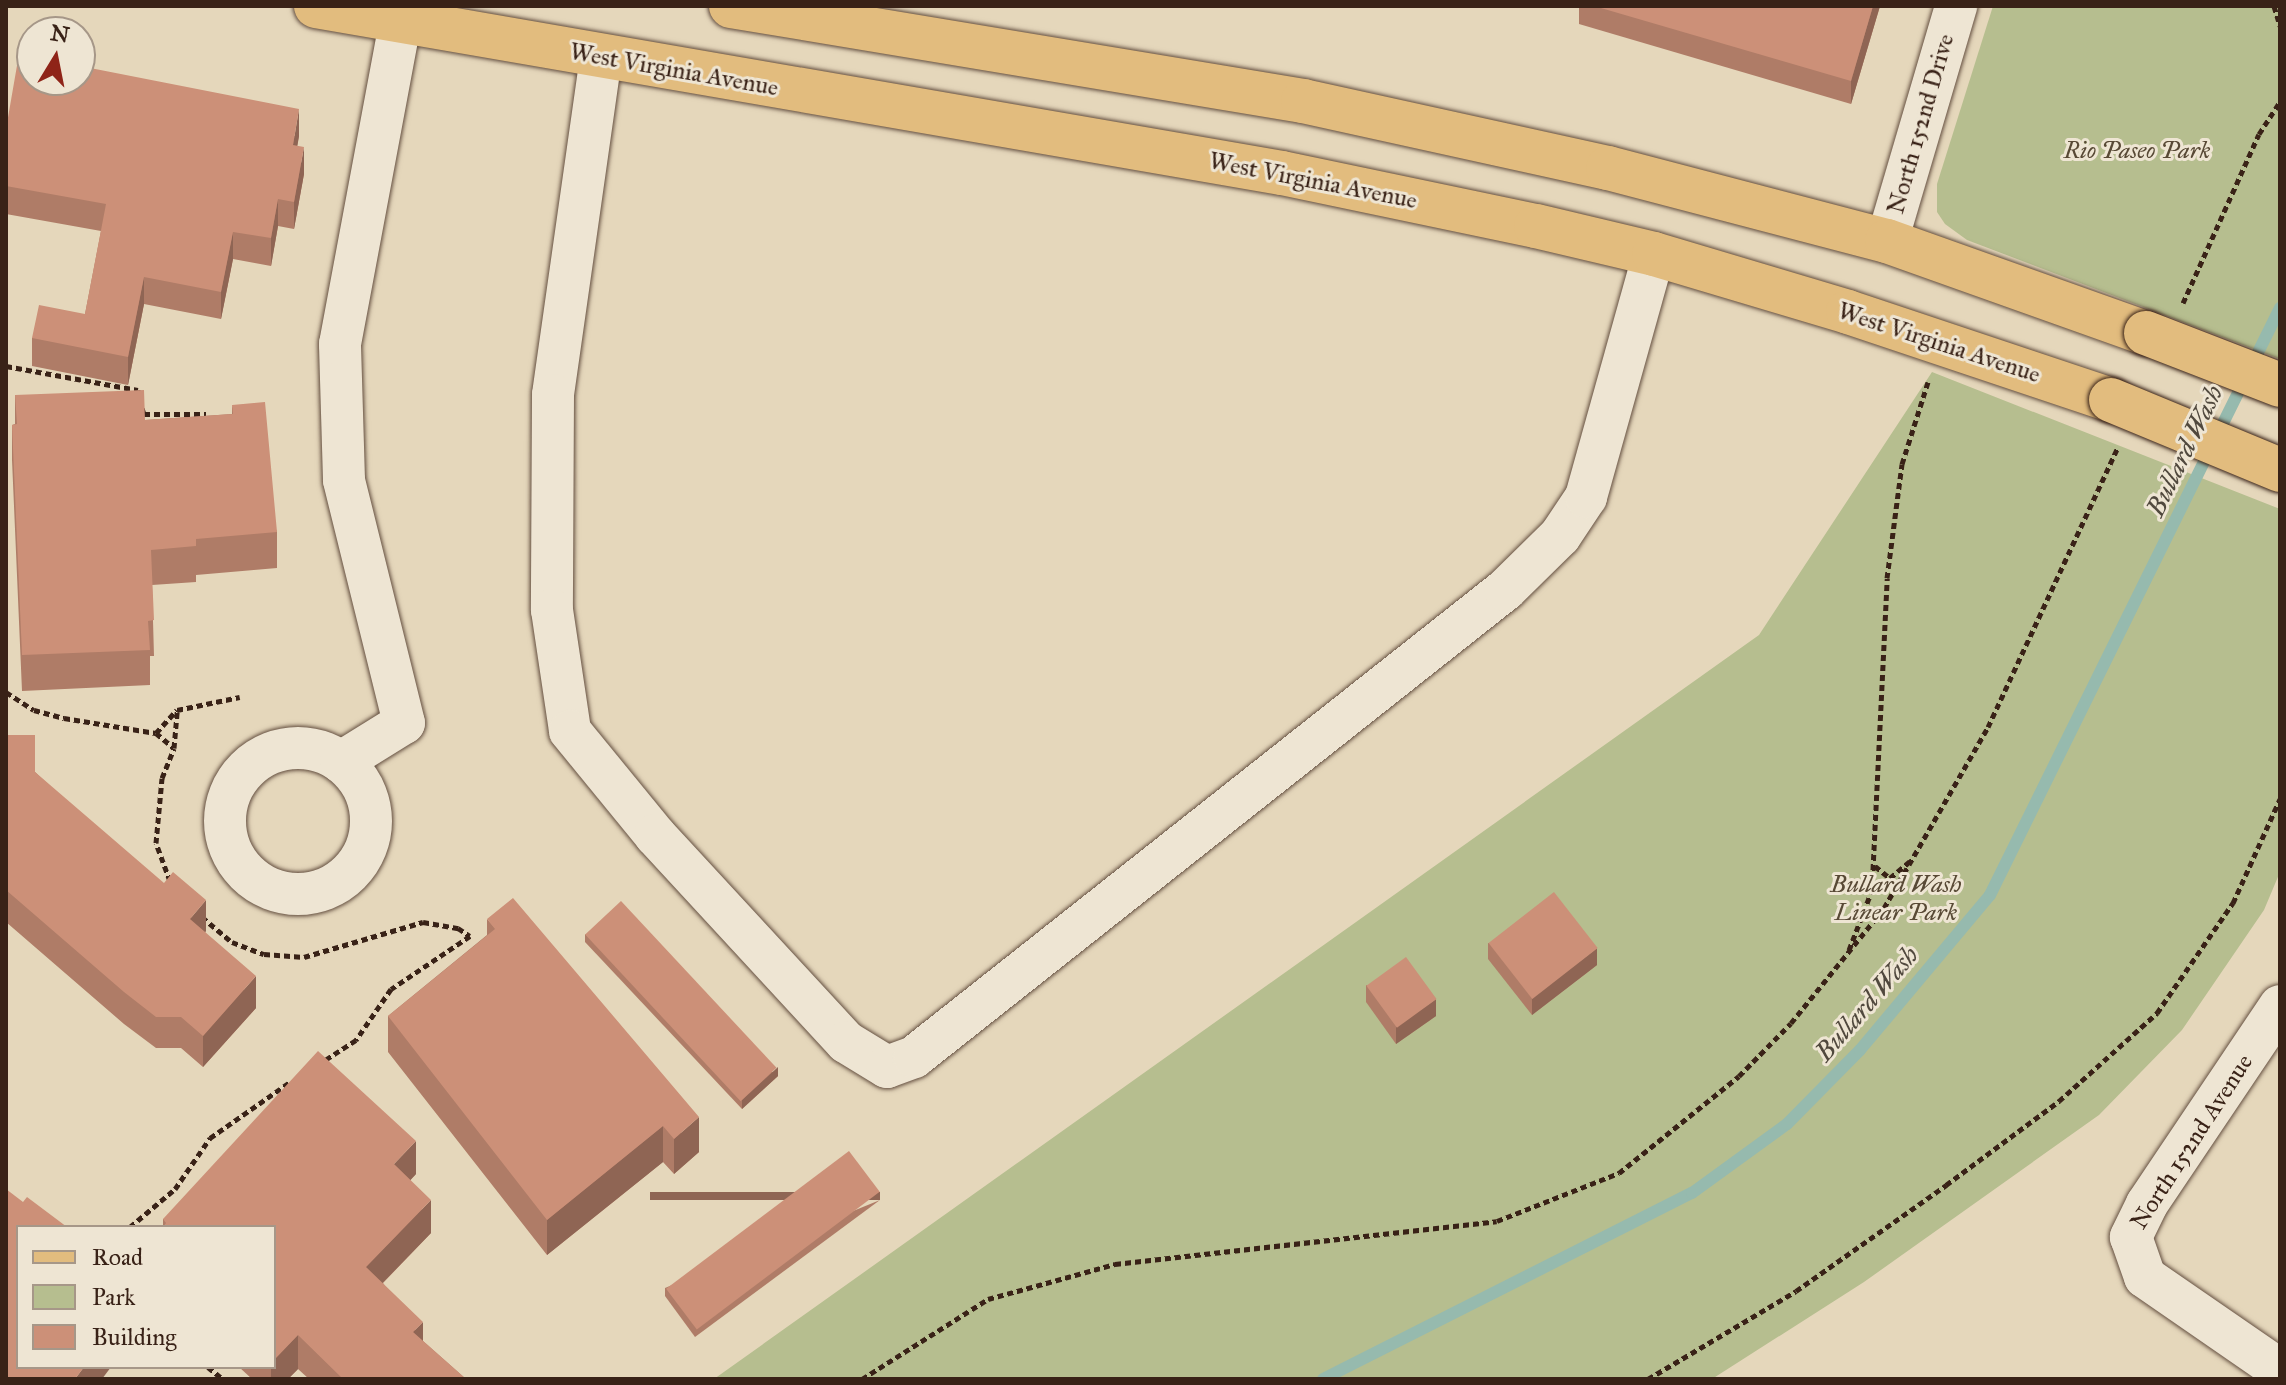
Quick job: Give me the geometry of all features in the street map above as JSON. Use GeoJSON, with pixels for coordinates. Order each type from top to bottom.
{"type":"FeatureCollection","features":[{"type":"Feature","properties":{"kind":"main road","name":"West Virginia Avenue"},"geometry":{"type":"LineString","coordinates":[[316,6],[402,14],[601,57],[1282,173],[1654,254],[1941,344],[2117,418],[2280,470]]}},
{"type":"Feature","properties":{"kind":"main road"},"geometry":{"type":"LineString","coordinates":[[731,6],[1303,101],[1608,168],[1887,241],[2146,333],[2280,385]]}},
{"type":"Feature","properties":{"kind":"street","name":"North 152nd Drive"},"geometry":{"type":"LineString","coordinates":[[1887,241],[1956,6]]}},
{"type":"Feature","properties":{"kind":"street"},"geometry":{"type":"LineString","coordinates":[[341,762],[404,723],[344,480],[340,344],[402,14]]}},
{"type":"Feature","properties":{"kind":"street"},"geometry":{"type":"LineString","coordinates":[[601,57],[553,395],[552,610],[570,731],[655,835],[835,1031],[887,1067],[926,1047],[1505,590],[1560,536],[1586,497],[1654,254]]}},
{"type":"Feature","properties":{"kind":"street","name":"North 152nd Avenue"},"geometry":{"type":"LineString","coordinates":[[2280,1006],[2147,1204],[2131,1237],[2145,1277],[2280,1370]]}},
{"type":"Feature","properties":{"kind":"path"},"geometry":{"type":"LineString","coordinates":[[2274,6],[2280,26]]}},
{"type":"Feature","properties":{"kind":"path"},"geometry":{"type":"LineString","coordinates":[[2181,307],[2259,134],[2280,102]]}},
{"type":"Feature","properties":{"kind":"path"},"geometry":{"type":"LineString","coordinates":[[1847,955],[1872,890],[1895,521],[1902,464],[1941,344]]}},
{"type":"Feature","properties":{"kind":"path"},"geometry":{"type":"LineString","coordinates":[[6,366],[138,390],[144,414],[206,414]]}},
{"type":"Feature","properties":{"kind":"path"},"geometry":{"type":"LineString","coordinates":[[862,1379],[988,1299],[1115,1264],[1497,1221],[1619,1173],[1739,1076],[1847,955],[1914,858],[1988,727],[2117,418]]}},
{"type":"Feature","properties":{"kind":"path"},"geometry":{"type":"LineString","coordinates":[[6,692],[34,710],[64,718],[155,732],[174,748]]}},
{"type":"Feature","properties":{"kind":"path"},"geometry":{"type":"LineString","coordinates":[[177,710],[240,697]]}},
{"type":"Feature","properties":{"kind":"path"},"geometry":{"type":"LineString","coordinates":[[155,732],[171,722],[177,710]]}},
{"type":"Feature","properties":{"kind":"path"},"geometry":{"type":"LineString","coordinates":[[174,895],[156,843],[162,778],[174,748],[177,710]]}},
{"type":"Feature","properties":{"kind":"path"},"geometry":{"type":"LineString","coordinates":[[1648,1379],[1796,1291],[1946,1185],[2059,1101],[2157,1013],[2223,920],[2280,799]]}},
{"type":"Feature","properties":{"kind":"path"},"geometry":{"type":"LineString","coordinates":[[1874,865],[1890,878],[1914,858]]}},
{"type":"Feature","properties":{"kind":"path"},"geometry":{"type":"LineString","coordinates":[[197,914],[232,942],[264,954],[304,957],[423,922],[458,928],[470,936],[391,989],[356,1040],[309,1068]]}},
{"type":"Feature","properties":{"kind":"path"},"geometry":{"type":"LineString","coordinates":[[132,1225],[175,1189],[210,1138],[300,1075]]}},
{"type":"Feature","properties":{"kind":"green space","name":"Rio Paseo Park"},"geometry":{"type":"Polygon","coordinates":[[[1993,6],[2280,6],[2280,359],[1967,240],[1945,224],[1937,212],[1937,184],[1993,6]]]}},
{"type":"Feature","properties":{"kind":"green space","name":"Bullard Wash Linear Park"},"geometry":{"type":"Polygon","coordinates":[[[1932,372],[2280,509],[2280,872],[2264,910],[2182,1030],[2099,1115],[1864,1282],[1712,1379],[714,1379],[1759,635],[1932,372]]]}},
{"type":"Feature","properties":{"kind":"building"},"geometry":{"type":"Polygon","coordinates":[[[1594,6],[1873,6],[1851,81],[1594,6]]]}},
{"type":"Feature","properties":{"kind":"building"},"geometry":{"type":"Polygon","coordinates":[[[96,69],[299,109],[293,145],[304,147],[294,202],[278,199],[271,238],[233,232],[221,292],[144,277],[128,357],[32,338],[39,305],[85,314],[106,204],[6,186],[6,129],[16,71],[16,96],[96,96],[96,69]]]}},
{"type":"Feature","properties":{"kind":"building"},"geometry":{"type":"Polygon","coordinates":[[[144,390],[145,420],[233,414],[232,405],[265,402],[277,532],[196,539],[196,546],[151,550],[154,620],[148,621],[150,650],[22,655],[12,425],[17,424],[15,395],[144,390]]]}},
{"type":"Feature","properties":{"kind":"building"},"geometry":{"type":"Polygon","coordinates":[[[6,735],[35,735],[35,772],[164,883],[173,872],[206,900],[190,919],[256,976],[203,1036],[181,1017],[156,1017],[6,890],[6,735]]]}},
{"type":"Feature","properties":{"kind":"building"},"geometry":{"type":"Polygon","coordinates":[[[1554,892],[1598,948],[1532,999],[1489,943],[1554,892]]]}},
{"type":"Feature","properties":{"kind":"building"},"geometry":{"type":"Polygon","coordinates":[[[513,898],[699,1117],[674,1139],[663,1126],[547,1220],[388,1016],[495,929],[487,919],[513,898]]]}},
{"type":"Feature","properties":{"kind":"building"},"geometry":{"type":"Polygon","coordinates":[[[621,901],[776,1068],[741,1101],[585,934],[621,901]]]}},
{"type":"Feature","properties":{"kind":"building"},"geometry":{"type":"Polygon","coordinates":[[[1406,957],[1437,999],[1397,1028],[1366,986],[1406,957]]]}},
{"type":"Feature","properties":{"kind":"building"},"geometry":{"type":"Polygon","coordinates":[[[318,1051],[416,1141],[394,1164],[431,1200],[366,1267],[423,1322],[413,1332],[466,1379],[343,1379],[298,1335],[276,1358],[276,1225],[164,1225],[163,1219],[318,1051]]]}},
{"type":"Feature","properties":{"kind":"building"},"geometry":{"type":"Polygon","coordinates":[[[849,1151],[880,1192],[697,1330],[666,1289],[849,1151]]]}},
{"type":"Feature","properties":{"kind":"building"},"geometry":{"type":"Polygon","coordinates":[[[6,1189],[23,1202],[27,1197],[64,1225],[16,1225],[16,1369],[82,1369],[75,1379],[6,1379],[6,1189]]]}},
{"type":"Feature","properties":{"kind":"waterway","name":"Bullard Wash"},"geometry":{"type":"LineString","coordinates":[[1323,1379],[1692,1193],[1787,1124],[1860,1050],[1990,895],[2280,308]]}}]}
